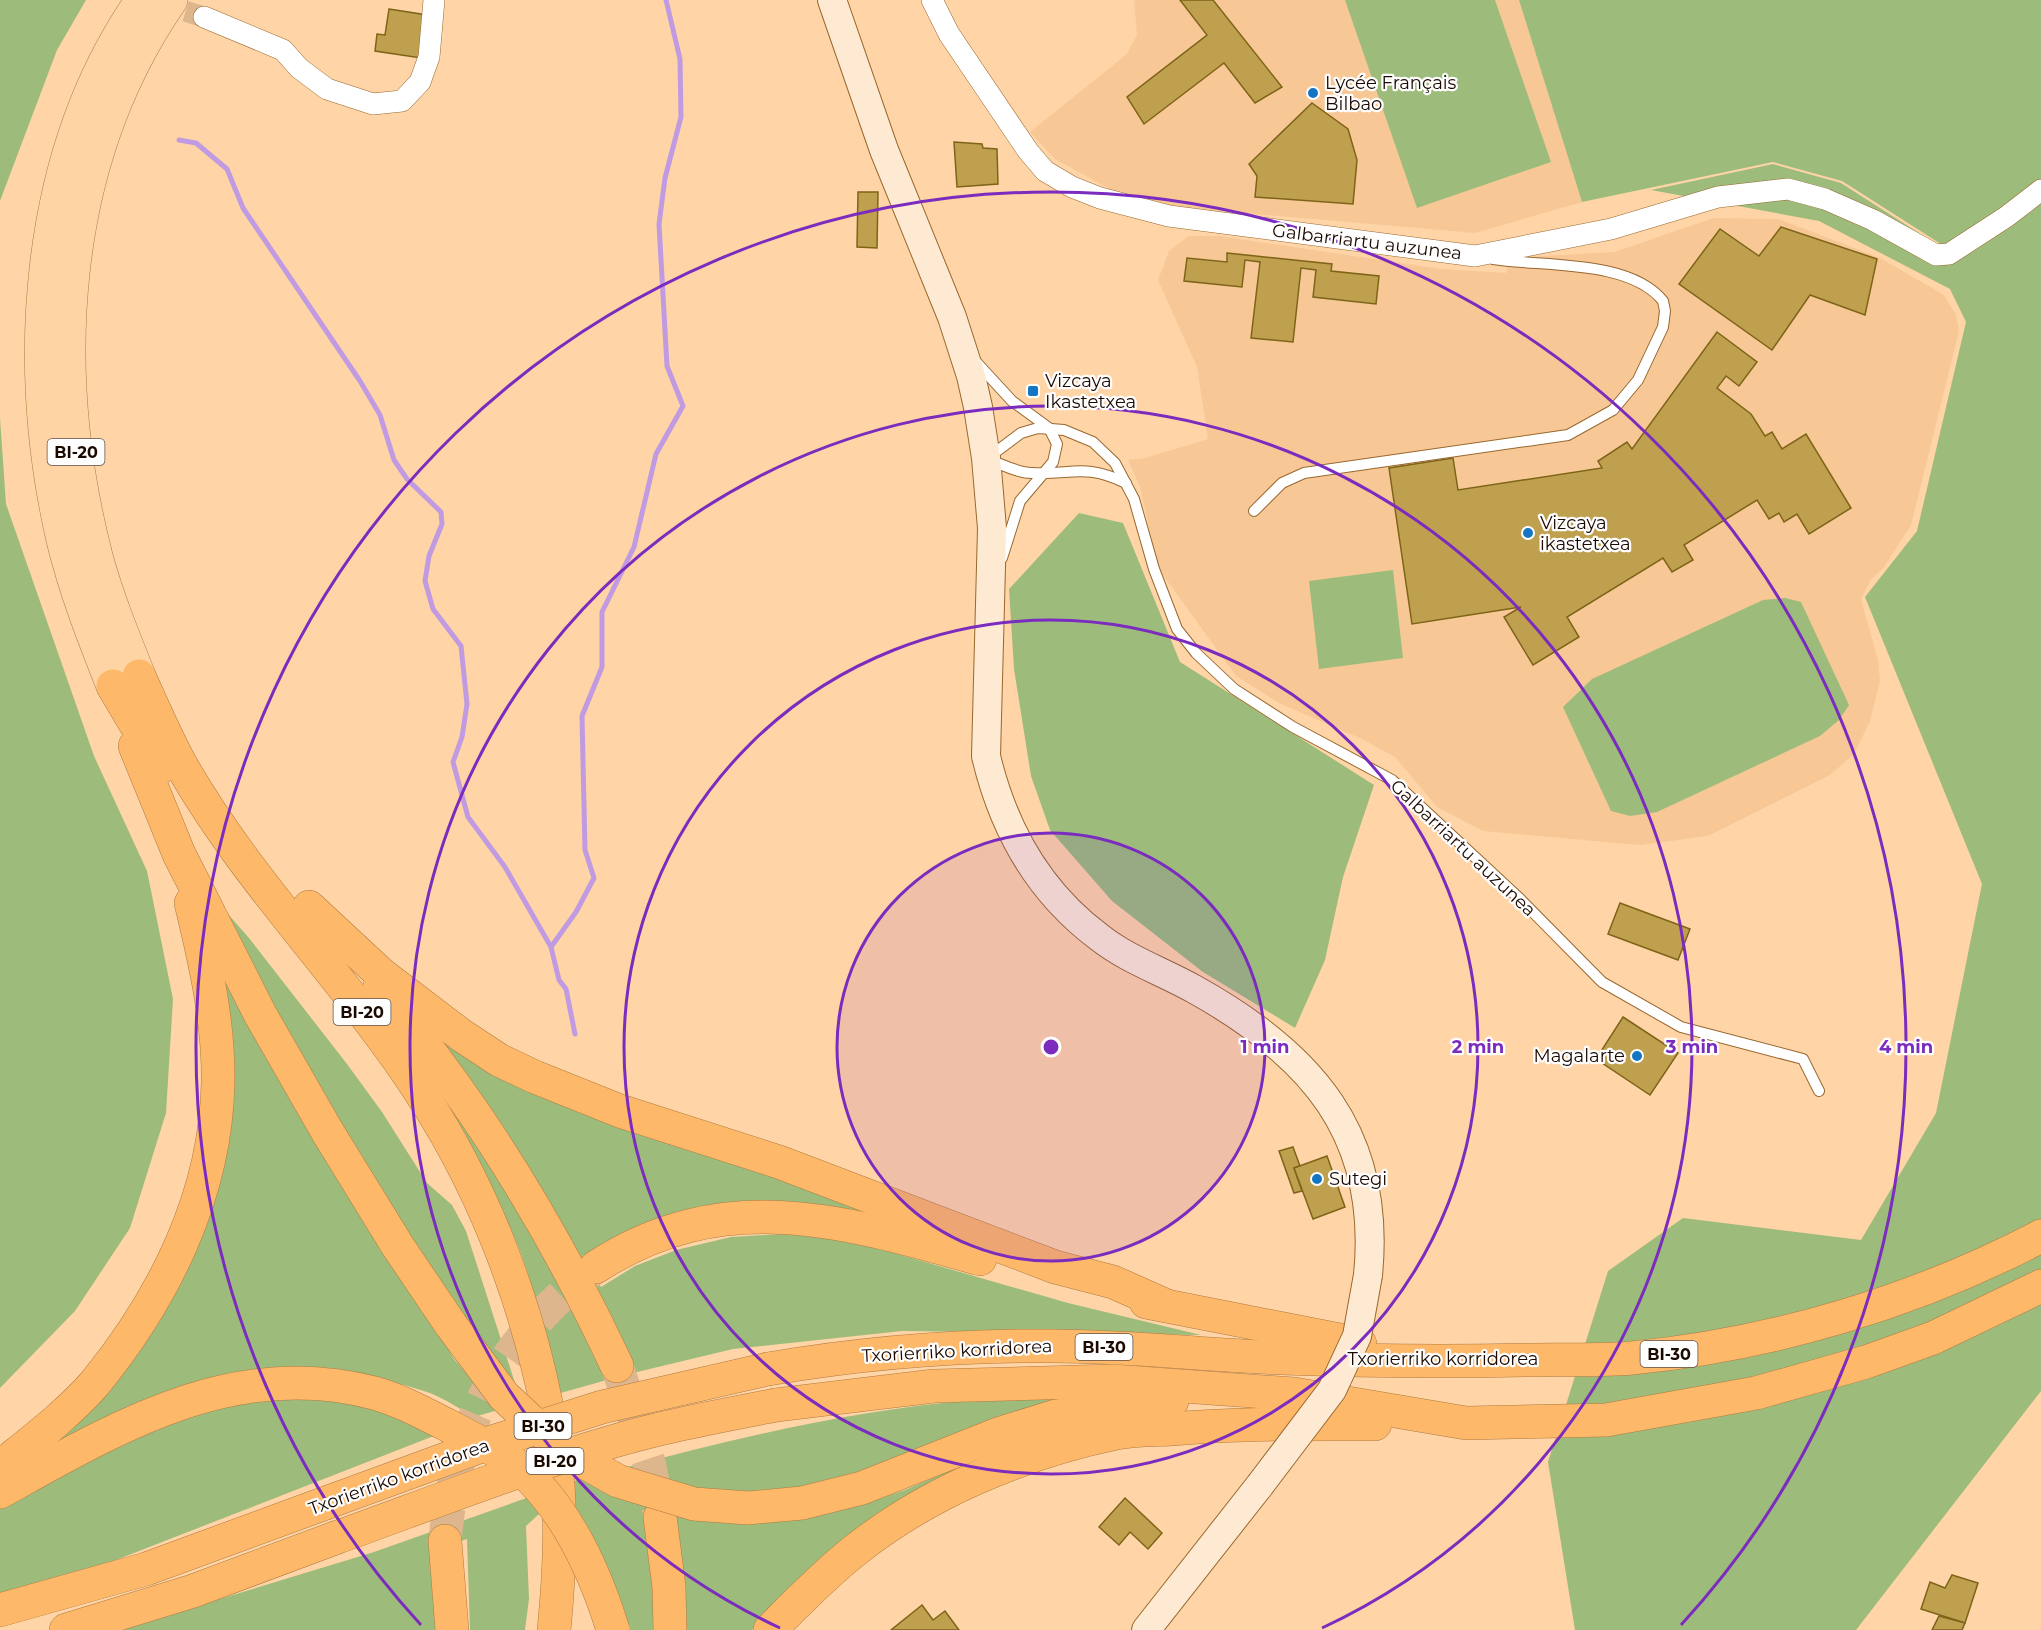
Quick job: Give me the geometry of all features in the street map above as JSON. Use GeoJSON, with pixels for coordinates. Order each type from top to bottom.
{"type":"FeatureCollection","features":[{"type":"Feature","properties":{"kind":"highway"},"geometry":{"type":"LineString","coordinates":[[0,1467],[93,1384],[145,1315],[182,1243],[206,1182],[216,1130],[218,1080],[208,975],[179,854],[126,681]]}},
{"type":"Feature","properties":{"kind":"highway"},"geometry":{"type":"LineString","coordinates":[[126,681],[309,907],[399,1012],[450,1079],[496,1146],[551,1237],[587,1303],[617,1366]]}},
{"type":"Feature","properties":{"kind":"highway","name":"BI-20"},"geometry":{"type":"LineString","coordinates":[[126,681],[180,798],[241,889],[377,1067],[420,1132],[477,1239],[508,1329],[538,1450],[539,1564],[534,1630]]}},
{"type":"Feature","properties":{"kind":"highway","name":"BI-20"},"geometry":{"type":"LineString","coordinates":[[126,681],[230,838],[420,1093],[458,1157],[484,1210],[522,1307],[554,1449],[560,1551],[554,1630]]}},
{"type":"Feature","properties":{"kind":"highway"},"geometry":{"type":"LineString","coordinates":[[179,854],[260,1014],[327,1131],[397,1245],[451,1325],[504,1396],[561,1449],[618,1481],[694,1504],[748,1508],[802,1503],[862,1488],[998,1434],[1056,1416],[1101,1408],[1165,1401],[1381,1410]]}},
{"type":"Feature","properties":{"kind":"highway"},"geometry":{"type":"LineString","coordinates":[[309,907],[381,974],[453,1029],[499,1060],[535,1077],[620,1111],[779,1162],[1055,1267],[1113,1282],[1167,1306]]}},
{"type":"Feature","properties":{"kind":"highway"},"geometry":{"type":"LineString","coordinates":[[596,1267],[620,1251],[672,1230],[750,1216],[788,1217],[859,1226],[1096,1291],[1441,1362]]}},
{"type":"Feature","properties":{"kind":"highway","name":"Txorierriko korridorea"},"geometry":{"type":"LineString","coordinates":[[0,1610],[146,1569],[495,1441],[602,1407],[768,1369],[897,1352],[1053,1346],[1278,1358],[1441,1362],[1627,1358],[1689,1351],[1773,1335],[1923,1291],[2000,1258],[2041,1236]]}},
{"type":"Feature","properties":{"kind":"highway","name":"Txorierriko korridorea"},"geometry":{"type":"LineString","coordinates":[[66,1630],[193,1591],[507,1475],[612,1441],[689,1422],[776,1405],[934,1386],[1112,1381],[1294,1394],[1466,1423],[1606,1420],[1756,1393],[1866,1362],[1933,1338],[2041,1286]]}},
{"type":"Feature","properties":{"kind":"highway"},"geometry":{"type":"LineString","coordinates":[[0,1492],[109,1432],[194,1397],[232,1388],[281,1383],[322,1384],[374,1393],[419,1411],[499,1453],[529,1477],[585,1557],[602,1593],[613,1630]]}},
{"type":"Feature","properties":{"kind":"highway"},"geometry":{"type":"LineString","coordinates":[[770,1630],[811,1588],[854,1551],[899,1521],[978,1478],[1039,1455],[1117,1433],[1215,1425],[1466,1423]]}},
{"type":"Feature","properties":{"kind":"highway"},"geometry":{"type":"LineString","coordinates":[[660,1517],[669,1587],[670,1630]]}},
{"type":"Feature","properties":{"kind":"highway"},"geometry":{"type":"LineString","coordinates":[[445,1541],[452,1630]]}},
{"type":"Feature","properties":{"kind":"main road","name":"BI-20"},"geometry":{"type":"LineString","coordinates":[[126,681],[77,588],[63,539],[51,474],[43,398],[43,318],[54,215],[73,145],[111,52],[142,0]]}},
{"type":"Feature","properties":{"kind":"main road","name":"BI-20"},"geometry":{"type":"LineString","coordinates":[[126,681],[116,618],[97,558],[78,470],[71,396],[72,284],[79,220],[96,152],[132,63],[171,0]]}},
{"type":"Feature","properties":{"kind":"street"},"geometry":{"type":"LineString","coordinates":[[204,17],[283,50],[299,68],[327,89],[373,104],[402,101],[420,82],[429,57],[434,0]]}},
{"type":"Feature","properties":{"kind":"street"},"geometry":{"type":"LineString","coordinates":[[832,0],[884,150],[960,340],[971,376],[986,458],[992,528],[989,647],[1004,754],[1014,793],[1032,834],[1049,862],[1084,903],[1106,924],[1185,983],[1269,1036],[1305,1070],[1337,1113],[1351,1143],[1364,1181],[1370,1231],[1368,1275],[1357,1336],[1332,1390],[1146,1630]]}},
{"type":"Feature","properties":{"kind":"street"},"geometry":{"type":"LineString","coordinates":[[847,0],[855,64]]}},
{"type":"Feature","properties":{"kind":"street","name":"Galbarriartu auzunea"},"geometry":{"type":"LineString","coordinates":[[932,0],[949,34],[1028,151],[1045,171],[1072,187],[1100,198],[1169,216],[1475,256],[1611,229],[1718,197],[1788,189],[1826,199],[1873,220],[1936,255],[1949,254],[2006,217],[2041,190]]}},
{"type":"Feature","properties":{"kind":"lane"},"geometry":{"type":"LineString","coordinates":[[1254,511],[1282,483],[1304,473],[1568,435],[1613,410],[1638,380],[1663,327],[1665,312],[1663,301],[1658,294],[1639,282],[1609,271],[1475,256]]}},
{"type":"Feature","properties":{"kind":"lane"},"geometry":{"type":"LineString","coordinates":[[960,340],[994,383],[1022,410],[1049,428],[1055,436],[1057,453],[1045,472],[1020,501],[1014,513],[991,598]]}},
{"type":"Feature","properties":{"kind":"lane"},"geometry":{"type":"LineString","coordinates":[[986,458],[1022,433],[1049,428]]}},
{"type":"Feature","properties":{"kind":"lane","name":"Galbarriartu auzunea"},"geometry":{"type":"LineString","coordinates":[[1049,428],[1064,430],[1093,442],[1115,463],[1137,505],[1154,569],[1177,629],[1196,653],[1234,688],[1293,727],[1392,780],[1520,898],[1602,982],[1681,1027],[1803,1059],[1819,1091]]}},
{"type":"Feature","properties":{"kind":"lane"},"geometry":{"type":"LineString","coordinates":[[986,458],[1018,471],[1092,471],[1125,483]]}},
{"type":"Feature","properties":{"kind":"shaded area","name":"Lycée Français Bilbao"},"geometry":{"type":"Polygon","coordinates":[[[1134,0],[1519,0],[1582,202],[1475,233],[1164,206],[1117,193],[1055,159],[1030,132],[1127,54],[1137,35],[1134,0]]]}},
{"type":"Feature","properties":{"kind":"shaded area","name":"Vizcaya ikastetxea"},"geometry":{"type":"Polygon","coordinates":[[[1713,218],[1779,219],[1880,258],[1944,295],[1956,315],[1959,331],[1911,525],[1884,567],[1870,581],[1861,599],[1878,660],[1880,681],[1870,721],[1854,754],[1830,775],[1708,836],[1640,845],[1483,831],[1437,807],[1395,757],[1362,739],[1279,703],[1236,676],[1158,568],[1140,487],[1128,460],[1145,458],[1208,439],[1197,367],[1158,280],[1169,251],[1189,236],[1219,236],[1441,269],[1506,273],[1510,258],[1615,252],[1713,218]]]}},
{"type":"Feature","properties":{"kind":"green space"},"geometry":{"type":"Polygon","coordinates":[[[0,0],[86,0],[57,50],[0,201],[0,0]]]}},
{"type":"Feature","properties":{"kind":"green space"},"geometry":{"type":"Polygon","coordinates":[[[1345,0],[1495,0],[1551,162],[1417,208],[1345,0]]]}},
{"type":"Feature","properties":{"kind":"green space"},"geometry":{"type":"Polygon","coordinates":[[[1519,0],[2041,0],[2041,190],[1944,246],[1842,181],[1773,162],[1582,202],[1519,0]]]}},
{"type":"Feature","properties":{"kind":"green space"},"geometry":{"type":"Polygon","coordinates":[[[1773,164],[1841,183],[1944,249],[2041,193],[2041,1391],[1856,1630],[1575,1630],[1548,1462],[1608,1271],[1683,1218],[1861,1240],[1936,1113],[1982,884],[1865,597],[1917,531],[1966,322],[1950,289],[1819,221],[1651,190],[1773,164]]]}},
{"type":"Feature","properties":{"kind":"green space"},"geometry":{"type":"Polygon","coordinates":[[[0,418],[6,504],[94,756],[147,871],[173,999],[166,1113],[130,1228],[75,1311],[0,1388],[0,418]]]}},
{"type":"Feature","properties":{"kind":"green space"},"geometry":{"type":"Polygon","coordinates":[[[1079,513],[1123,523],[1180,662],[1374,785],[1343,877],[1325,960],[1295,1028],[1203,972],[1112,901],[1050,830],[1031,776],[1014,669],[1009,589],[1079,513]]]}},
{"type":"Feature","properties":{"kind":"green space"},"geometry":{"type":"Polygon","coordinates":[[[1393,570],[1403,658],[1319,669],[1309,581],[1393,570]]]}},
{"type":"Feature","properties":{"kind":"green space"},"geometry":{"type":"Polygon","coordinates":[[[1785,598],[1801,602],[1849,705],[1839,720],[1820,736],[1657,812],[1630,816],[1611,811],[1563,707],[1592,679],[1763,600],[1785,598]]]}},
{"type":"Feature","properties":{"kind":"green space"},"geometry":{"type":"Polygon","coordinates":[[[213,897],[249,938],[347,1064],[382,1112],[427,1183],[452,1205],[466,1231],[516,1386],[478,1341],[369,1182],[213,897]]]}},
{"type":"Feature","properties":{"kind":"green space"},"geometry":{"type":"Polygon","coordinates":[[[222,966],[454,1359],[498,1410],[474,1417],[430,1393],[405,1385],[350,1374],[291,1369],[263,1370],[209,1378],[165,1393],[122,1412],[39,1455],[190,1252],[222,966]]]}},
{"type":"Feature","properties":{"kind":"green space"},"geometry":{"type":"Polygon","coordinates":[[[426,1026],[916,1229],[623,1236],[582,1256],[601,1287],[635,1266],[676,1250],[731,1237],[781,1234],[845,1239],[1068,1303],[1201,1335],[902,1331],[733,1349],[633,1373],[611,1326],[426,1026]]]}},
{"type":"Feature","properties":{"kind":"green space"},"geometry":{"type":"Polygon","coordinates":[[[406,1053],[450,1098],[509,1180],[614,1378],[557,1394],[534,1296],[515,1239],[478,1167],[406,1053]]]}},
{"type":"Feature","properties":{"kind":"green space"},"geometry":{"type":"Polygon","coordinates":[[[339,1395],[444,1432],[93,1569],[0,1593],[0,1506],[130,1435],[223,1400],[339,1395]]]}},
{"type":"Feature","properties":{"kind":"green space"},"geometry":{"type":"Polygon","coordinates":[[[1083,1397],[868,1478],[773,1497],[678,1487],[624,1468],[754,1435],[885,1410],[987,1399],[1083,1397]]]}},
{"type":"Feature","properties":{"kind":"green space"},"geometry":{"type":"Polygon","coordinates":[[[1076,1432],[772,1606],[752,1630],[684,1630],[672,1509],[855,1507],[905,1490],[999,1449],[1076,1432]]]}},
{"type":"Feature","properties":{"kind":"green space"},"geometry":{"type":"Polygon","coordinates":[[[586,1477],[649,1507],[661,1630],[623,1630],[601,1558],[584,1524],[562,1493],[526,1526],[529,1599],[525,1630],[470,1630],[467,1539],[438,1549],[437,1630],[118,1630],[374,1552],[586,1477]]]}},
{"type":"Feature","properties":{"kind":"building"},"geometry":{"type":"Polygon","coordinates":[[[1180,0],[1213,0],[1282,87],[1255,103],[1224,63],[1144,124],[1127,97],[1207,35],[1180,0]]]}},
{"type":"Feature","properties":{"kind":"building"},"geometry":{"type":"Polygon","coordinates":[[[389,9],[427,15],[421,58],[375,51],[377,34],[385,35],[389,9]]]}},
{"type":"Feature","properties":{"kind":"building"},"geometry":{"type":"Polygon","coordinates":[[[1312,103],[1348,129],[1357,160],[1353,204],[1255,197],[1257,176],[1249,164],[1312,103]]]}},
{"type":"Feature","properties":{"kind":"building"},"geometry":{"type":"Polygon","coordinates":[[[954,142],[982,144],[983,148],[997,149],[998,184],[957,187],[954,142]]]}},
{"type":"Feature","properties":{"kind":"building"},"geometry":{"type":"Polygon","coordinates":[[[858,192],[878,192],[877,248],[857,247],[858,192]]]}},
{"type":"Feature","properties":{"kind":"building"},"geometry":{"type":"Polygon","coordinates":[[[1781,227],[1877,259],[1865,315],[1810,295],[1772,350],[1679,284],[1720,229],[1759,256],[1781,227]]]}},
{"type":"Feature","properties":{"kind":"building"},"geometry":{"type":"Polygon","coordinates":[[[1227,253],[1332,264],[1331,271],[1379,276],[1376,304],[1313,297],[1316,270],[1301,268],[1293,342],[1251,338],[1260,262],[1245,260],[1242,287],[1184,281],[1187,258],[1227,262],[1227,253]]]}},
{"type":"Feature","properties":{"kind":"building"},"geometry":{"type":"Polygon","coordinates":[[[1717,332],[1757,362],[1739,386],[1726,376],[1717,388],[1751,414],[1765,436],[1772,432],[1782,449],[1806,434],[1851,508],[1809,534],[1797,514],[1784,522],[1779,513],[1769,519],[1757,500],[1684,545],[1693,560],[1672,572],[1663,558],[1567,617],[1579,637],[1533,665],[1504,617],[1521,607],[1412,624],[1389,468],[1453,458],[1458,490],[1602,468],[1598,461],[1627,442],[1632,449],[1717,332]]]}},
{"type":"Feature","properties":{"kind":"building"},"geometry":{"type":"Polygon","coordinates":[[[1620,903],[1690,929],[1678,960],[1608,934],[1620,903]]]}},
{"type":"Feature","properties":{"kind":"building","name":"Magalarte"},"geometry":{"type":"Polygon","coordinates":[[[1623,1017],[1678,1053],[1650,1095],[1596,1059],[1623,1017]]]}},
{"type":"Feature","properties":{"kind":"building"},"geometry":{"type":"Polygon","coordinates":[[[1293,1147],[1300,1166],[1294,1168],[1302,1191],[1294,1193],[1279,1151],[1293,1147]]]}},
{"type":"Feature","properties":{"kind":"building","name":"Sutegi"},"geometry":{"type":"Polygon","coordinates":[[[1327,1156],[1345,1207],[1313,1219],[1294,1168],[1327,1156]]]}},
{"type":"Feature","properties":{"kind":"building"},"geometry":{"type":"Polygon","coordinates":[[[1125,1498],[1162,1533],[1148,1549],[1130,1532],[1119,1545],[1099,1527],[1125,1498]]]}},
{"type":"Feature","properties":{"kind":"building"},"geometry":{"type":"Polygon","coordinates":[[[1952,1575],[1978,1583],[1965,1623],[1921,1609],[1930,1582],[1945,1588],[1952,1575]]]}},
{"type":"Feature","properties":{"kind":"building"},"geometry":{"type":"Polygon","coordinates":[[[922,1605],[933,1620],[945,1611],[959,1630],[891,1630],[922,1605]]]}},
{"type":"Feature","properties":{"kind":"building"},"geometry":{"type":"Polygon","coordinates":[[[1939,1616],[1965,1623],[1962,1630],[1932,1630],[1939,1616]]]}},
{"type":"Feature","properties":{"kind":"waterway"},"geometry":{"type":"LineString","coordinates":[[551,947],[576,912],[594,878],[585,850],[582,716],[602,667],[602,612],[634,547],[656,454],[683,406],[667,366],[659,224],[665,178],[681,117],[680,59],[666,0]]}},
{"type":"Feature","properties":{"kind":"waterway"},"geometry":{"type":"LineString","coordinates":[[179,140],[196,143],[227,169],[243,208],[360,381],[380,415],[394,460],[407,479],[441,512],[442,524],[429,556],[425,581],[433,609],[461,646],[467,704],[462,737],[453,762],[468,817],[505,867],[551,947],[559,980],[566,989],[575,1034]]}},
{"type":"Feature","properties":{"kind":"tunnel"},"geometry":{"type":"LineString","coordinates":[[156,2],[204,17]]}},
{"type":"Feature","properties":{"kind":"tunnel"},"geometry":{"type":"LineString","coordinates":[[445,1541],[460,1459],[489,1387],[510,1354],[535,1323],[563,1294],[596,1267]]}},
{"type":"Feature","properties":{"kind":"tunnel"},"geometry":{"type":"LineString","coordinates":[[617,1366],[649,1462],[660,1517]]}},
{"type":"Feature","properties":{"kind":"place","name":"Lycée Français Bilbao"},"geometry":{"type":"Point","coordinates":[1313,93]}},
{"type":"Feature","properties":{"kind":"place","name":"Vizcaya Ikastetxea"},"geometry":{"type":"Point","coordinates":[1033,391]}},
{"type":"Feature","properties":{"kind":"place","name":"Vizcaya ikastetxea"},"geometry":{"type":"Point","coordinates":[1528,533]}},
{"type":"Feature","properties":{"kind":"place","name":"Magalarte"},"geometry":{"type":"Point","coordinates":[1637,1056]}},
{"type":"Feature","properties":{"kind":"place","name":"Sutegi"},"geometry":{"type":"Point","coordinates":[1317,1179]}}]}
